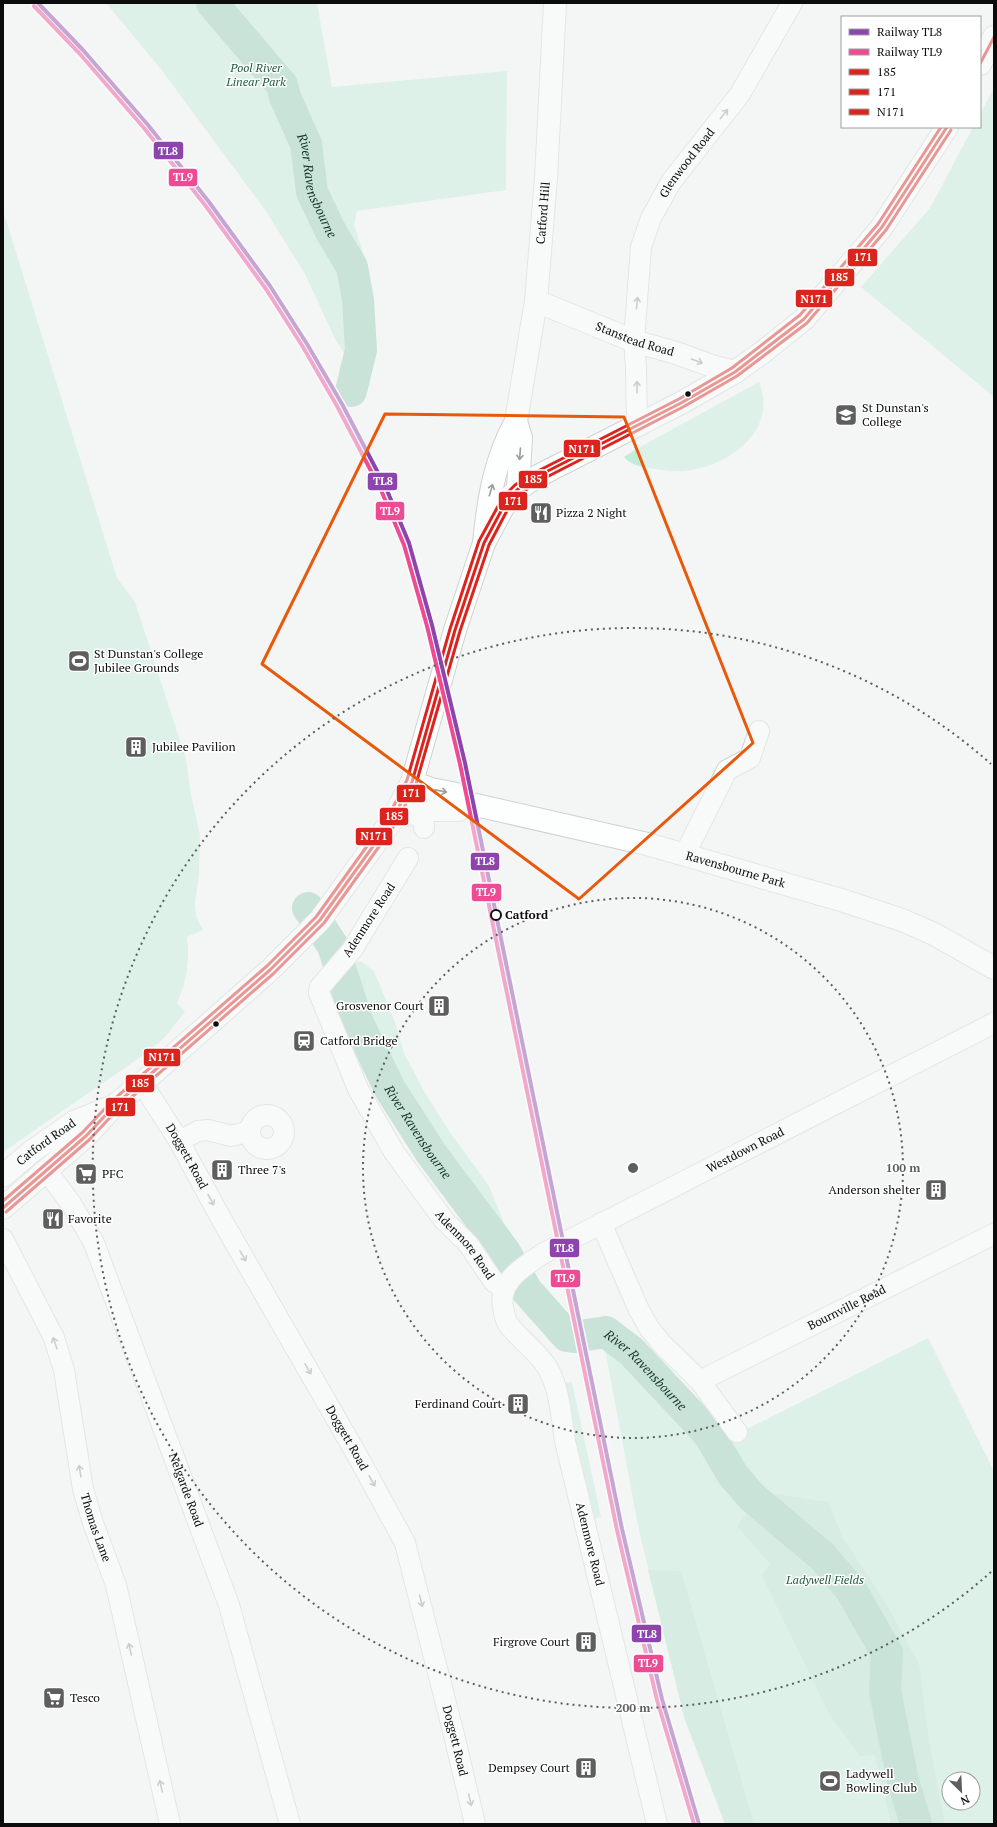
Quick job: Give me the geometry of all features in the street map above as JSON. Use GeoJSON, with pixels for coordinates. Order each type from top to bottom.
{"type":"FeatureCollection","features":[{"type":"Feature","properties":{"kind":"main road","name":"Catford Hill"},"geometry":{"type":"LineString","coordinates":[[412,782],[455,630],[484,543],[488,501],[507,438],[516,421],[536,301],[546,171],[556,3]]}},
{"type":"Feature","properties":{"kind":"main road"},"geometry":{"type":"LineString","coordinates":[[981,62],[994,36]]}},
{"type":"Feature","properties":{"kind":"main road"},"geometry":{"type":"LineString","coordinates":[[484,543],[507,500],[518,489],[538,476],[681,403],[735,372],[804,319],[882,228],[946,128]]}},
{"type":"Feature","properties":{"kind":"main road","name":"Stanstead Road"},"geometry":{"type":"LineString","coordinates":[[536,301],[634,341],[735,372]]}},
{"type":"Feature","properties":{"kind":"main road","name":"Catford Hill"},"geometry":{"type":"LineString","coordinates":[[516,421],[521,438],[518,489]]}},
{"type":"Feature","properties":{"kind":"main road","name":"Ravensbourne Park"},"geometry":{"type":"LineString","coordinates":[[412,782],[431,789],[457,794],[467,803],[632,840],[841,900],[902,920],[956,945],[994,968]]}},
{"type":"Feature","properties":{"kind":"main road","name":"Catford Road"},"geometry":{"type":"LineString","coordinates":[[3,1208],[86,1136],[115,1105],[270,970],[320,920],[393,818],[412,782]]}},
{"type":"Feature","properties":{"kind":"main road"},"geometry":{"type":"LineString","coordinates":[[393,818],[423,820],[433,810],[459,810],[467,803]]}},
{"type":"Feature","properties":{"kind":"main road","name":"Catford Road"},"geometry":{"type":"LineString","coordinates":[[3,1176],[31,1152],[74,1122],[115,1105]]}},
{"type":"Feature","properties":{"kind":"street","name":"Glenwood Road"},"geometry":{"type":"LineString","coordinates":[[637,426],[634,341],[641,247],[651,218],[671,182],[740,94],[792,3]]}},
{"type":"Feature","properties":{"kind":"street"},"geometry":{"type":"LineString","coordinates":[[685,854],[727,770],[750,758],[759,731]]}},
{"type":"Feature","properties":{"kind":"street","name":"Adenmore Road"},"geometry":{"type":"LineString","coordinates":[[408,858],[352,950],[320,986],[319,993],[358,1089],[375,1121],[408,1173],[443,1219],[469,1245],[494,1282],[507,1284],[502,1301],[504,1315],[508,1324],[543,1362],[553,1380],[565,1441],[657,1824]]}},
{"type":"Feature","properties":{"kind":"street","name":"Westdown Road"},"geometry":{"type":"LineString","coordinates":[[507,1284],[528,1263],[601,1223],[994,1023]]}},
{"type":"Feature","properties":{"kind":"street","name":"Doggett Road"},"geometry":{"type":"LineString","coordinates":[[142,1083],[179,1141],[223,1222],[357,1455],[405,1543],[451,1720],[475,1824]]}},
{"type":"Feature","properties":{"kind":"street"},"geometry":{"type":"LineString","coordinates":[[179,1141],[198,1131],[208,1130],[230,1136],[250,1132]]}},
{"type":"Feature","properties":{"kind":"street","name":"Nelgarde Road"},"geometry":{"type":"LineString","coordinates":[[46,1170],[72,1205],[94,1243],[205,1539],[229,1605],[290,1824]]}},
{"type":"Feature","properties":{"kind":"street"},"geometry":{"type":"LineString","coordinates":[[601,1223],[639,1310],[650,1328],[662,1344],[700,1381],[737,1432]]}},
{"type":"Feature","properties":{"kind":"street","name":"Bournville Road"},"geometry":{"type":"LineString","coordinates":[[700,1381],[994,1234]]}},
{"type":"Feature","properties":{"kind":"street","name":"Thomas Lane"},"geometry":{"type":"LineString","coordinates":[[3,1239],[54,1338],[64,1370],[83,1489],[116,1585],[170,1824]]}},
{"type":"Feature","properties":{"kind":"highlighted area"},"geometry":{"type":"Polygon","coordinates":[[[385,414],[624,417],[753,743],[579,899],[262,664],[385,414]]]}},
{"type":"Feature","properties":{"kind":"green space","name":"Pool River Linear Park"},"geometry":{"type":"Polygon","coordinates":[[[106,3],[317,3],[332,87],[507,71],[506,190],[357,211],[354,225],[365,258],[371,305],[368,392],[334,337],[305,274],[265,210],[160,68],[106,3]]]}},
{"type":"Feature","properties":{"kind":"green space"},"geometry":{"type":"Polygon","coordinates":[[[994,88],[994,397],[861,287],[930,208],[972,128],[981,128],[981,112],[994,88]]]}},
{"type":"Feature","properties":{"kind":"green space","name":"St Dunstan's College Jubilee Grounds"},"geometry":{"type":"Polygon","coordinates":[[[3,210],[117,578],[135,602],[186,759],[191,795],[200,835],[199,874],[195,904],[196,916],[203,930],[187,937],[187,971],[177,1003],[185,1012],[165,1037],[148,1052],[3,1152],[3,210]]]}},
{"type":"Feature","properties":{"kind":"green space"},"geometry":{"type":"Polygon","coordinates":[[[759,382],[763,399],[762,416],[756,430],[746,443],[733,454],[702,468],[685,471],[653,469],[639,466],[629,462],[624,457],[638,448],[759,382]]]}},
{"type":"Feature","properties":{"kind":"green space"},"geometry":{"type":"Polygon","coordinates":[[[358,961],[362,962],[374,971],[395,1022],[404,1053],[424,1091],[449,1131],[489,1186],[512,1243],[503,1236],[484,1207],[441,1151],[421,1122],[403,1091],[383,1051],[356,982],[349,972],[358,961]]]}},
{"type":"Feature","properties":{"kind":"green space","name":"Ladywell Fields"},"geometry":{"type":"Polygon","coordinates":[[[599,1317],[611,1320],[688,1395],[723,1441],[928,1338],[994,1471],[994,1824],[728,1824],[685,1720],[638,1526],[599,1317]]]}},
{"type":"Feature","properties":{"kind":"green space"},"geometry":{"type":"Polygon","coordinates":[[[572,1382],[601,1517],[592,1519],[559,1384],[572,1382]]]}},
{"type":"Feature","properties":{"kind":"green space"},"geometry":{"type":"Polygon","coordinates":[[[763,1492],[828,1502],[842,1536],[884,1600],[919,1664],[929,1741],[941,1803],[941,1811],[942,1811],[945,1824],[891,1824],[875,1755],[860,1756],[829,1714],[762,1576],[770,1564],[737,1526],[763,1492]]]}},
{"type":"Feature","properties":{"kind":"green space"},"geometry":{"type":"Polygon","coordinates":[[[648,1570],[681,1571],[754,1824],[725,1824],[685,1720],[648,1570]]]}},
{"type":"Feature","properties":{"kind":"waterway","name":"River Ravensbourne"},"geometry":{"type":"LineString","coordinates":[[212,3],[282,85],[285,97],[306,144],[312,192],[330,230],[352,267],[358,300],[361,350],[351,391]]}},
{"type":"Feature","properties":{"kind":"waterway","name":"River Ravensbourne"},"geometry":{"type":"LineString","coordinates":[[308,908],[333,946],[357,1021],[390,1089],[431,1153],[505,1252],[527,1291],[567,1336],[574,1337],[606,1332],[631,1351],[708,1433],[733,1475],[752,1497],[823,1557],[851,1590],[887,1653],[885,1691],[903,1781],[916,1824]]}},
{"type":"Feature","properties":{"kind":"rail line","name":"TL8"},"geometry":{"type":"LineString","coordinates":[[38,3],[83,50],[148,125],[209,202],[270,286],[307,344],[342,404],[386,488],[409,543],[432,625],[465,763],[622,1529],[662,1699],[699,1824]]}},
{"type":"Feature","properties":{"kind":"rail line","name":"TL9"},"geometry":{"type":"LineString","coordinates":[[34,6],[80,54],[144,128],[205,205],[266,289],[303,347],[337,406],[381,490],[404,545],[427,626],[460,764],[617,1530],[657,1700],[694,1824]]}},
{"type":"Feature","properties":{"kind":"transit line","name":"185"},"geometry":{"type":"LineString","coordinates":[[981,62],[994,37]]}},
{"type":"Feature","properties":{"kind":"transit line","name":"N171"},"geometry":{"type":"LineString","coordinates":[[3,1201],[83,1132],[112,1101],[267,966],[316,917],[388,817],[407,780],[450,629],[479,541],[503,497],[515,485],[536,472],[679,399],[732,368],[800,315],[878,224],[940,128]]}},
{"type":"Feature","properties":{"kind":"transit line","name":"185"},"geometry":{"type":"LineString","coordinates":[[3,1208],[86,1136],[115,1105],[270,970],[320,920],[392,820],[412,782],[455,630],[484,543],[507,500],[518,489],[538,476],[681,403],[735,372],[804,319],[882,227],[946,128]]}},
{"type":"Feature","properties":{"kind":"transit line","name":"171"},"geometry":{"type":"LineString","coordinates":[[6,1212],[89,1140],[118,1109],[273,974],[324,923],[396,823],[416,784],[460,631],[489,545],[511,503],[521,493],[541,480],[683,407],[737,376],[807,323],[886,230],[951,130]]}},
{"type":"Feature","properties":{"kind":"place","name":"St Dunstan's College"},"geometry":{"type":"Point","coordinates":[846,415]}},
{"type":"Feature","properties":{"kind":"place","name":"Pizza 2 Night"},"geometry":{"type":"Point","coordinates":[541,513]}},
{"type":"Feature","properties":{"kind":"place","name":"St Dunstan's College Jubilee Grounds"},"geometry":{"type":"Point","coordinates":[79,661]}},
{"type":"Feature","properties":{"kind":"place","name":"Jubilee Pavilion"},"geometry":{"type":"Point","coordinates":[136,747]}},
{"type":"Feature","properties":{"kind":"place","name":"Catford"},"geometry":{"type":"Point","coordinates":[496,915]}},
{"type":"Feature","properties":{"kind":"place","name":"Grosvenor Court"},"geometry":{"type":"Point","coordinates":[439,1006]}},
{"type":"Feature","properties":{"kind":"place","name":"Catford Bridge"},"geometry":{"type":"Point","coordinates":[304,1041]}},
{"type":"Feature","properties":{"kind":"place","name":"Three 7's"},"geometry":{"type":"Point","coordinates":[222,1170]}},
{"type":"Feature","properties":{"kind":"place","name":"PFC"},"geometry":{"type":"Point","coordinates":[86,1174]}},
{"type":"Feature","properties":{"kind":"place","name":"Anderson shelter"},"geometry":{"type":"Point","coordinates":[936,1190]}},
{"type":"Feature","properties":{"kind":"place","name":"Favorite"},"geometry":{"type":"Point","coordinates":[53,1219]}},
{"type":"Feature","properties":{"kind":"place","name":"Ferdinand Court"},"geometry":{"type":"Point","coordinates":[518,1404]}},
{"type":"Feature","properties":{"kind":"place","name":"Firgrove Court"},"geometry":{"type":"Point","coordinates":[586,1642]}},
{"type":"Feature","properties":{"kind":"place","name":"Tesco"},"geometry":{"type":"Point","coordinates":[54,1698]}},
{"type":"Feature","properties":{"kind":"place","name":"Dempsey Court"},"geometry":{"type":"Point","coordinates":[586,1768]}},
{"type":"Feature","properties":{"kind":"place","name":"Ladywell Bowling Club"},"geometry":{"type":"Point","coordinates":[830,1781]}}]}
